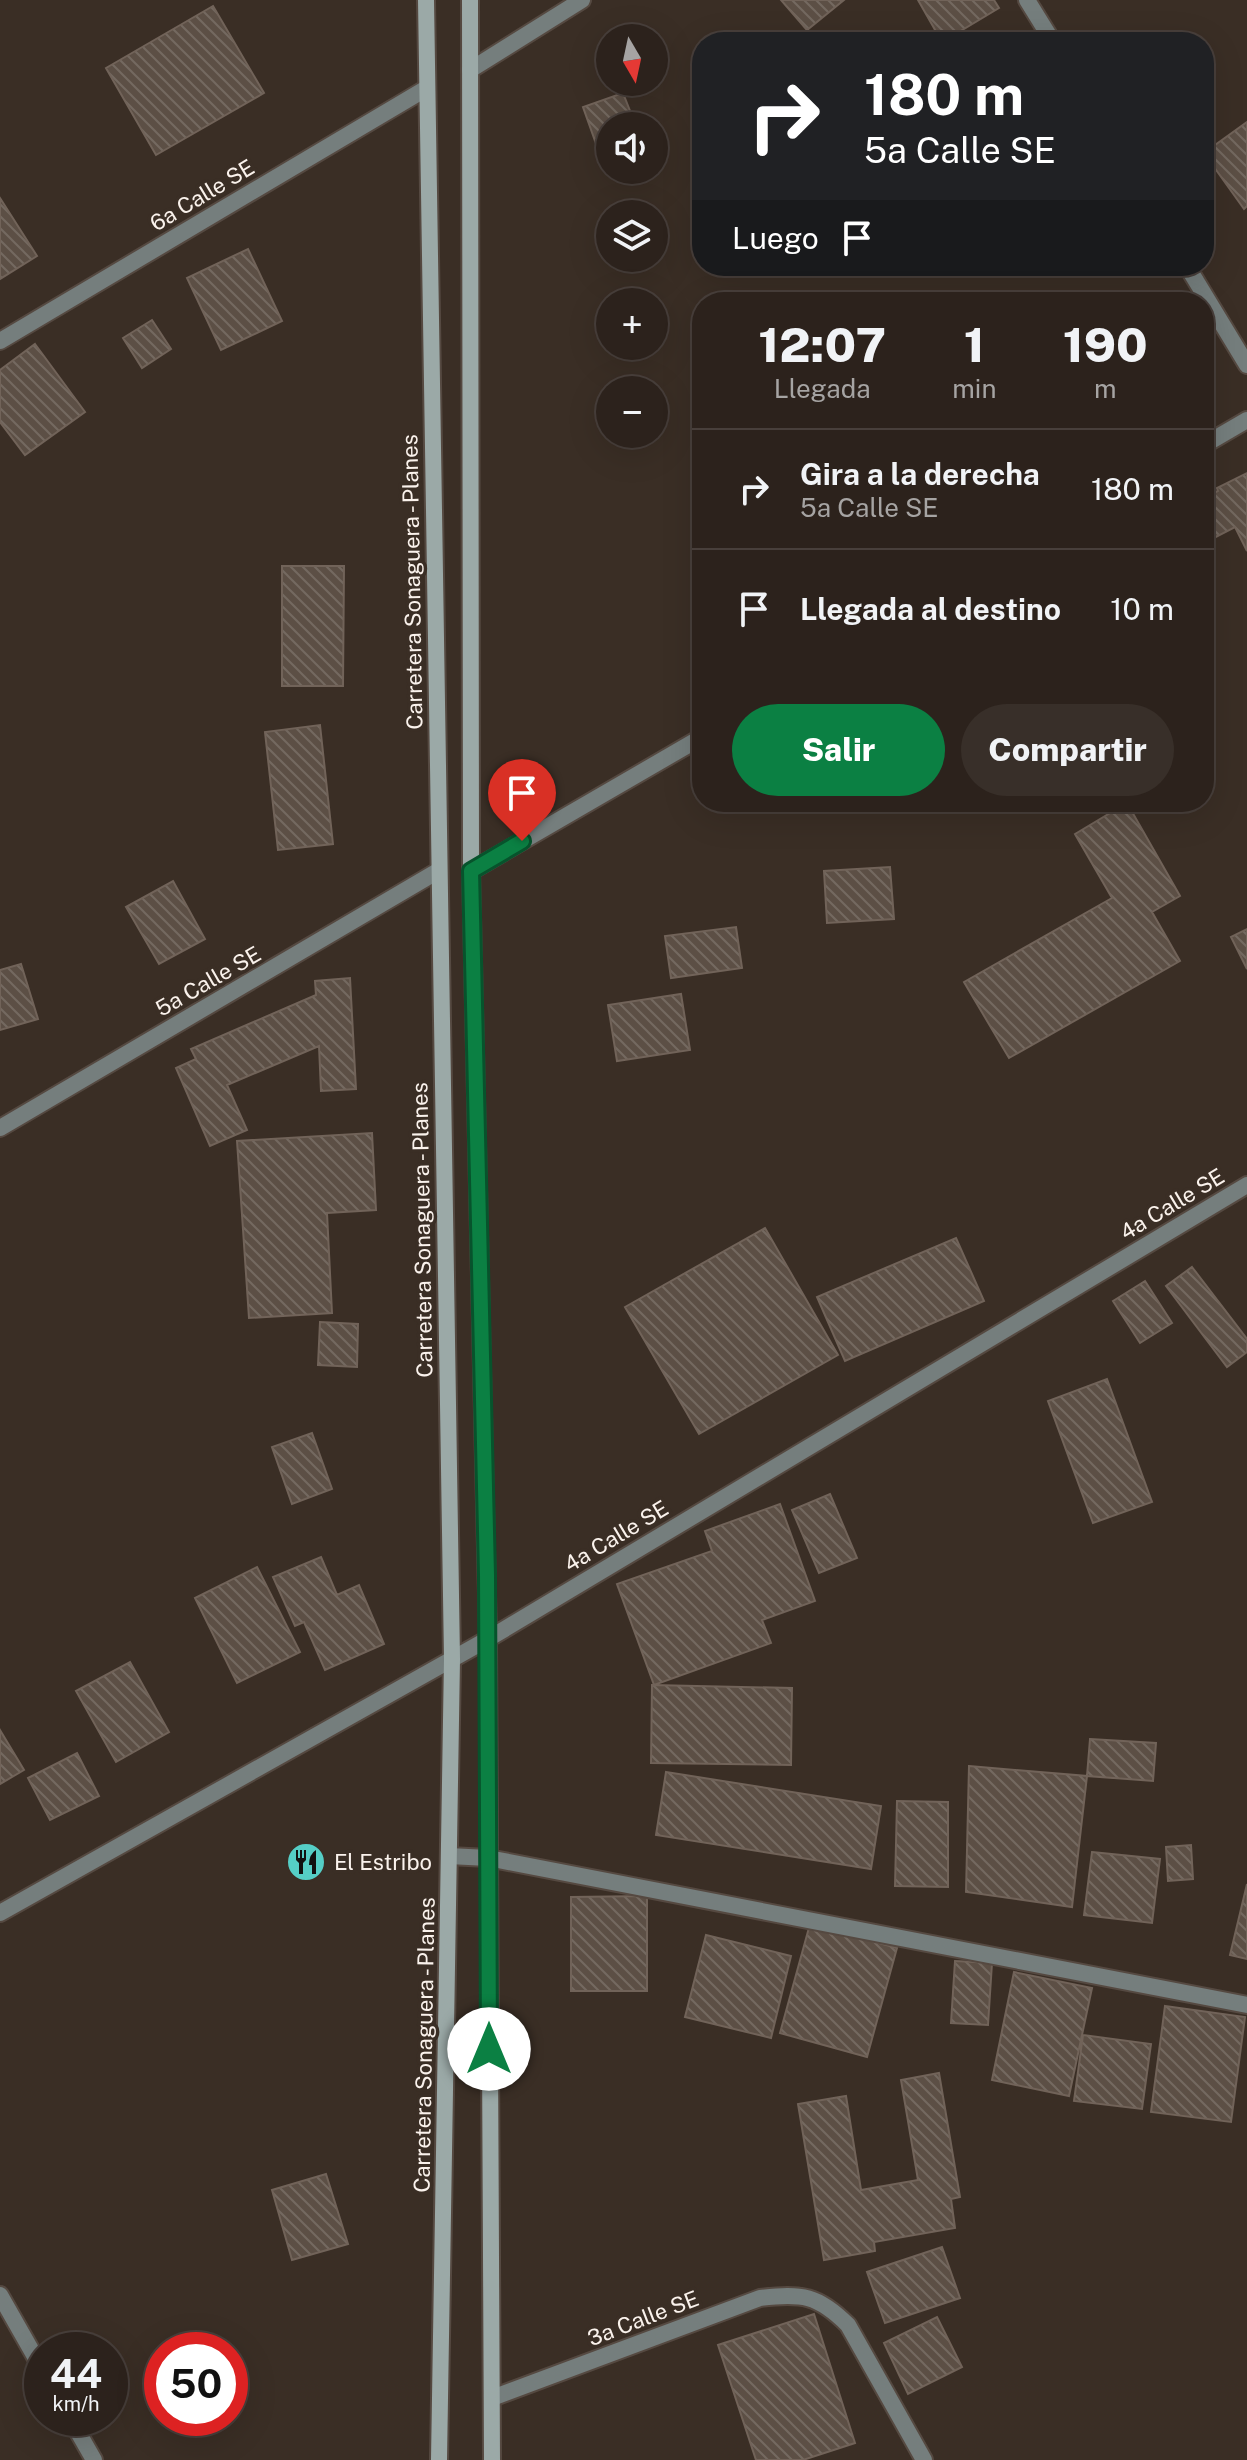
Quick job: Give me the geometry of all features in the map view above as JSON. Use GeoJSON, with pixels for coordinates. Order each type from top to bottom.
{"type":"FeatureCollection","features":[{"type":"Feature","properties":{"kind":"main road","name":"Carretera Sonaguera - Planes"},"geometry":{"type":"LineString","coordinates":[[426,0],[452,1659],[439,2460]]}},
{"type":"Feature","properties":{"kind":"main road"},"geometry":{"type":"LineString","coordinates":[[470,0],[471,871],[488,1639],[492,2460]]}},
{"type":"Feature","properties":{"kind":"street"},"geometry":{"type":"LineString","coordinates":[[470,70],[582,0]]}},
{"type":"Feature","properties":{"kind":"street"},"geometry":{"type":"LineString","coordinates":[[1027,0],[1047,32]]}},
{"type":"Feature","properties":{"kind":"street","name":"6a Calle SE"},"geometry":{"type":"LineString","coordinates":[[0,341],[427,88]]}},
{"type":"Feature","properties":{"kind":"street"},"geometry":{"type":"LineString","coordinates":[[1214,311],[1247,365]]}},
{"type":"Feature","properties":{"kind":"street"},"geometry":{"type":"LineString","coordinates":[[1214,439],[1247,420]]}},
{"type":"Feature","properties":{"kind":"street"},"geometry":{"type":"LineString","coordinates":[[471,871],[692,743]]}},
{"type":"Feature","properties":{"kind":"street","name":"5a Calle SE"},"geometry":{"type":"LineString","coordinates":[[0,1128],[438,871]]}},
{"type":"Feature","properties":{"kind":"street","name":"4a Calle SE"},"geometry":{"type":"LineString","coordinates":[[0,1913],[488,1639],[1247,1185]]}},
{"type":"Feature","properties":{"kind":"street"},"geometry":{"type":"LineString","coordinates":[[449,1856],[488,1858],[1247,2005]]}},
{"type":"Feature","properties":{"kind":"street","name":"3a Calle SE"},"geometry":{"type":"LineString","coordinates":[[492,2398],[760,2298],[790,2294],[814,2298],[848,2325],[924,2460]]}},
{"type":"Feature","properties":{"kind":"street"},"geometry":{"type":"LineString","coordinates":[[0,2295],[24,2337]]}},
{"type":"Feature","properties":{"kind":"street"},"geometry":{"type":"LineString","coordinates":[[80,2436],[94,2460]]}},
{"type":"Feature","properties":{"kind":"building"},"geometry":{"type":"Polygon","coordinates":[[[781,0],[844,0],[807,30],[781,0]]]}},
{"type":"Feature","properties":{"kind":"building"},"geometry":{"type":"Polygon","coordinates":[[[918,0],[994,0],[999,8],[959,32],[936,32],[918,0]]]}},
{"type":"Feature","properties":{"kind":"building"},"geometry":{"type":"Polygon","coordinates":[[[213,6],[264,93],[156,155],[106,68],[213,6]]]}},
{"type":"Feature","properties":{"kind":"building"},"geometry":{"type":"Polygon","coordinates":[[[614,96],[624,96],[630,112],[596,112],[596,144],[583,107],[614,96]]]}},
{"type":"Feature","properties":{"kind":"building"},"geometry":{"type":"Polygon","coordinates":[[[1247,122],[1247,206],[1244,209],[1214,167],[1214,146],[1247,122]]]}},
{"type":"Feature","properties":{"kind":"building"},"geometry":{"type":"Polygon","coordinates":[[[0,198],[37,256],[0,279],[0,198]]]}},
{"type":"Feature","properties":{"kind":"building"},"geometry":{"type":"Polygon","coordinates":[[[248,249],[282,321],[221,350],[187,278],[248,249]]]}},
{"type":"Feature","properties":{"kind":"building"},"geometry":{"type":"Polygon","coordinates":[[[152,320],[171,349],[142,368],[123,338],[152,320]]]}},
{"type":"Feature","properties":{"kind":"building"},"geometry":{"type":"Polygon","coordinates":[[[35,344],[85,412],[25,455],[0,422],[0,370],[35,344]]]}},
{"type":"Feature","properties":{"kind":"building"},"geometry":{"type":"Polygon","coordinates":[[[1247,473],[1247,551],[1235,527],[1214,538],[1214,493],[1218,491],[1217,488],[1247,473]]]}},
{"type":"Feature","properties":{"kind":"building"},"geometry":{"type":"Polygon","coordinates":[[[282,566],[344,566],[343,686],[282,686],[282,566]]]}},
{"type":"Feature","properties":{"kind":"building"},"geometry":{"type":"Polygon","coordinates":[[[320,725],[333,844],[278,850],[265,732],[320,725]]]}},
{"type":"Feature","properties":{"kind":"building"},"geometry":{"type":"Polygon","coordinates":[[[1112,812],[1132,812],[1180,896],[1152,912],[1180,961],[1009,1058],[964,982],[1112,898],[1075,834],[1112,812]]]}},
{"type":"Feature","properties":{"kind":"building"},"geometry":{"type":"Polygon","coordinates":[[[890,867],[894,919],[827,923],[824,871],[890,867]]]}},
{"type":"Feature","properties":{"kind":"building"},"geometry":{"type":"Polygon","coordinates":[[[173,881],[205,939],[159,964],[126,907],[173,881]]]}},
{"type":"Feature","properties":{"kind":"building"},"geometry":{"type":"Polygon","coordinates":[[[736,927],[742,968],[671,978],[665,936],[736,927]]]}},
{"type":"Feature","properties":{"kind":"building"},"geometry":{"type":"Polygon","coordinates":[[[1247,929],[1247,969],[1231,937],[1247,929]]]}},
{"type":"Feature","properties":{"kind":"building"},"geometry":{"type":"Polygon","coordinates":[[[21,964],[38,1019],[0,1030],[0,970],[21,964]]]}},
{"type":"Feature","properties":{"kind":"building"},"geometry":{"type":"Polygon","coordinates":[[[350,978],[356,1089],[321,1091],[319,1046],[227,1085],[247,1130],[210,1146],[176,1068],[196,1059],[191,1049],[316,995],[315,981],[350,978]]]}},
{"type":"Feature","properties":{"kind":"building"},"geometry":{"type":"Polygon","coordinates":[[[681,994],[690,1050],[617,1061],[608,1005],[681,994]]]}},
{"type":"Feature","properties":{"kind":"building"},"geometry":{"type":"Polygon","coordinates":[[[372,1133],[376,1210],[327,1213],[332,1313],[249,1318],[237,1141],[372,1133]]]}},
{"type":"Feature","properties":{"kind":"building"},"geometry":{"type":"Polygon","coordinates":[[[765,1228],[838,1355],[699,1434],[625,1307],[765,1228]]]}},
{"type":"Feature","properties":{"kind":"building"},"geometry":{"type":"Polygon","coordinates":[[[956,1238],[984,1301],[845,1361],[817,1297],[956,1238]]]}},
{"type":"Feature","properties":{"kind":"building"},"geometry":{"type":"Polygon","coordinates":[[[1192,1267],[1247,1339],[1247,1352],[1227,1367],[1166,1286],[1192,1267]]]}},
{"type":"Feature","properties":{"kind":"building"},"geometry":{"type":"Polygon","coordinates":[[[1145,1281],[1172,1323],[1140,1343],[1113,1301],[1145,1281]]]}},
{"type":"Feature","properties":{"kind":"building"},"geometry":{"type":"Polygon","coordinates":[[[320,1322],[358,1324],[357,1367],[318,1365],[320,1322]]]}},
{"type":"Feature","properties":{"kind":"building"},"geometry":{"type":"Polygon","coordinates":[[[1107,1379],[1152,1502],[1093,1523],[1048,1401],[1107,1379]]]}},
{"type":"Feature","properties":{"kind":"building"},"geometry":{"type":"Polygon","coordinates":[[[312,1433],[332,1489],[292,1504],[272,1447],[312,1433]]]}},
{"type":"Feature","properties":{"kind":"building"},"geometry":{"type":"Polygon","coordinates":[[[830,1494],[857,1558],[819,1573],[792,1510],[830,1494]]]}},
{"type":"Feature","properties":{"kind":"building"},"geometry":{"type":"Polygon","coordinates":[[[780,1504],[815,1601],[762,1620],[771,1643],[654,1685],[617,1584],[712,1551],[705,1531],[780,1504]]]}},
{"type":"Feature","properties":{"kind":"building"},"geometry":{"type":"Polygon","coordinates":[[[321,1557],[337,1595],[359,1585],[384,1644],[325,1670],[304,1622],[295,1626],[273,1577],[321,1557]]]}},
{"type":"Feature","properties":{"kind":"building"},"geometry":{"type":"Polygon","coordinates":[[[257,1567],[300,1652],[237,1683],[195,1598],[257,1567]]]}},
{"type":"Feature","properties":{"kind":"building"},"geometry":{"type":"Polygon","coordinates":[[[130,1662],[169,1732],[116,1762],[76,1691],[130,1662]]]}},
{"type":"Feature","properties":{"kind":"building"},"geometry":{"type":"Polygon","coordinates":[[[652,1685],[792,1688],[791,1765],[651,1763],[652,1685]]]}},
{"type":"Feature","properties":{"kind":"building"},"geometry":{"type":"Polygon","coordinates":[[[0,1730],[24,1770],[0,1784],[0,1730]]]}},
{"type":"Feature","properties":{"kind":"building"},"geometry":{"type":"Polygon","coordinates":[[[1090,1739],[1156,1743],[1153,1781],[1087,1776],[1090,1739]]]}},
{"type":"Feature","properties":{"kind":"building"},"geometry":{"type":"Polygon","coordinates":[[[77,1753],[99,1796],[50,1820],[28,1778],[77,1753]]]}},
{"type":"Feature","properties":{"kind":"building"},"geometry":{"type":"Polygon","coordinates":[[[969,1766],[1087,1776],[1072,1907],[966,1892],[969,1766]]]}},
{"type":"Feature","properties":{"kind":"building"},"geometry":{"type":"Polygon","coordinates":[[[666,1772],[881,1806],[871,1869],[656,1835],[666,1772]]]}},
{"type":"Feature","properties":{"kind":"building"},"geometry":{"type":"Polygon","coordinates":[[[897,1801],[948,1802],[948,1887],[895,1886],[897,1801]]]}},
{"type":"Feature","properties":{"kind":"building"},"geometry":{"type":"Polygon","coordinates":[[[1191,1845],[1193,1879],[1168,1881],[1166,1847],[1191,1845]]]}},
{"type":"Feature","properties":{"kind":"building"},"geometry":{"type":"Polygon","coordinates":[[[1092,1852],[1160,1859],[1152,1923],[1084,1915],[1092,1852]]]}},
{"type":"Feature","properties":{"kind":"building"},"geometry":{"type":"Polygon","coordinates":[[[1247,1884],[1247,1959],[1230,1955],[1247,1884]]]}},
{"type":"Feature","properties":{"kind":"building"},"geometry":{"type":"Polygon","coordinates":[[[647,1896],[647,1991],[571,1991],[571,1897],[647,1896]]]}},
{"type":"Feature","properties":{"kind":"building"},"geometry":{"type":"Polygon","coordinates":[[[810,1924],[897,1948],[867,2057],[780,2033],[810,1924]]]}},
{"type":"Feature","properties":{"kind":"building"},"geometry":{"type":"Polygon","coordinates":[[[706,1935],[791,1956],[771,2038],[685,2017],[706,1935]]]}},
{"type":"Feature","properties":{"kind":"building"},"geometry":{"type":"Polygon","coordinates":[[[955,1961],[992,1963],[988,2025],[951,2023],[955,1961]]]}},
{"type":"Feature","properties":{"kind":"building"},"geometry":{"type":"Polygon","coordinates":[[[1014,1972],[1092,1988],[1069,2096],[992,2080],[1014,1972]]]}},
{"type":"Feature","properties":{"kind":"building"},"geometry":{"type":"Polygon","coordinates":[[[1165,2006],[1245,2017],[1231,2122],[1151,2112],[1165,2006]]]}},
{"type":"Feature","properties":{"kind":"building"},"geometry":{"type":"Polygon","coordinates":[[[1083,2035],[1151,2044],[1142,2109],[1074,2101],[1083,2035]]]}},
{"type":"Feature","properties":{"kind":"building"},"geometry":{"type":"Polygon","coordinates":[[[939,2073],[960,2197],[951,2199],[955,2228],[874,2242],[875,2251],[824,2260],[798,2104],[846,2096],[861,2190],[918,2180],[901,2080],[939,2073]]]}},
{"type":"Feature","properties":{"kind":"building"},"geometry":{"type":"Polygon","coordinates":[[[326,2174],[348,2244],[292,2260],[272,2190],[326,2174]]]}},
{"type":"Feature","properties":{"kind":"building"},"geometry":{"type":"Polygon","coordinates":[[[942,2247],[960,2298],[885,2323],[867,2272],[942,2247]]]}},
{"type":"Feature","properties":{"kind":"building"},"geometry":{"type":"Polygon","coordinates":[[[814,2314],[855,2443],[803,2460],[756,2460],[718,2345],[814,2314]]]}},
{"type":"Feature","properties":{"kind":"building"},"geometry":{"type":"Polygon","coordinates":[[[937,2317],[962,2367],[908,2394],[884,2343],[937,2317]]]}},
{"type":"Feature","properties":{"kind":"place","name":"El Estribo"},"geometry":{"type":"Point","coordinates":[306,1862]}},
{"type":"Feature","properties":{"kind":"route"},"geometry":{"type":"LineString","coordinates":[[489,2049],[488,1639],[471,871],[522,841]]}}]}
